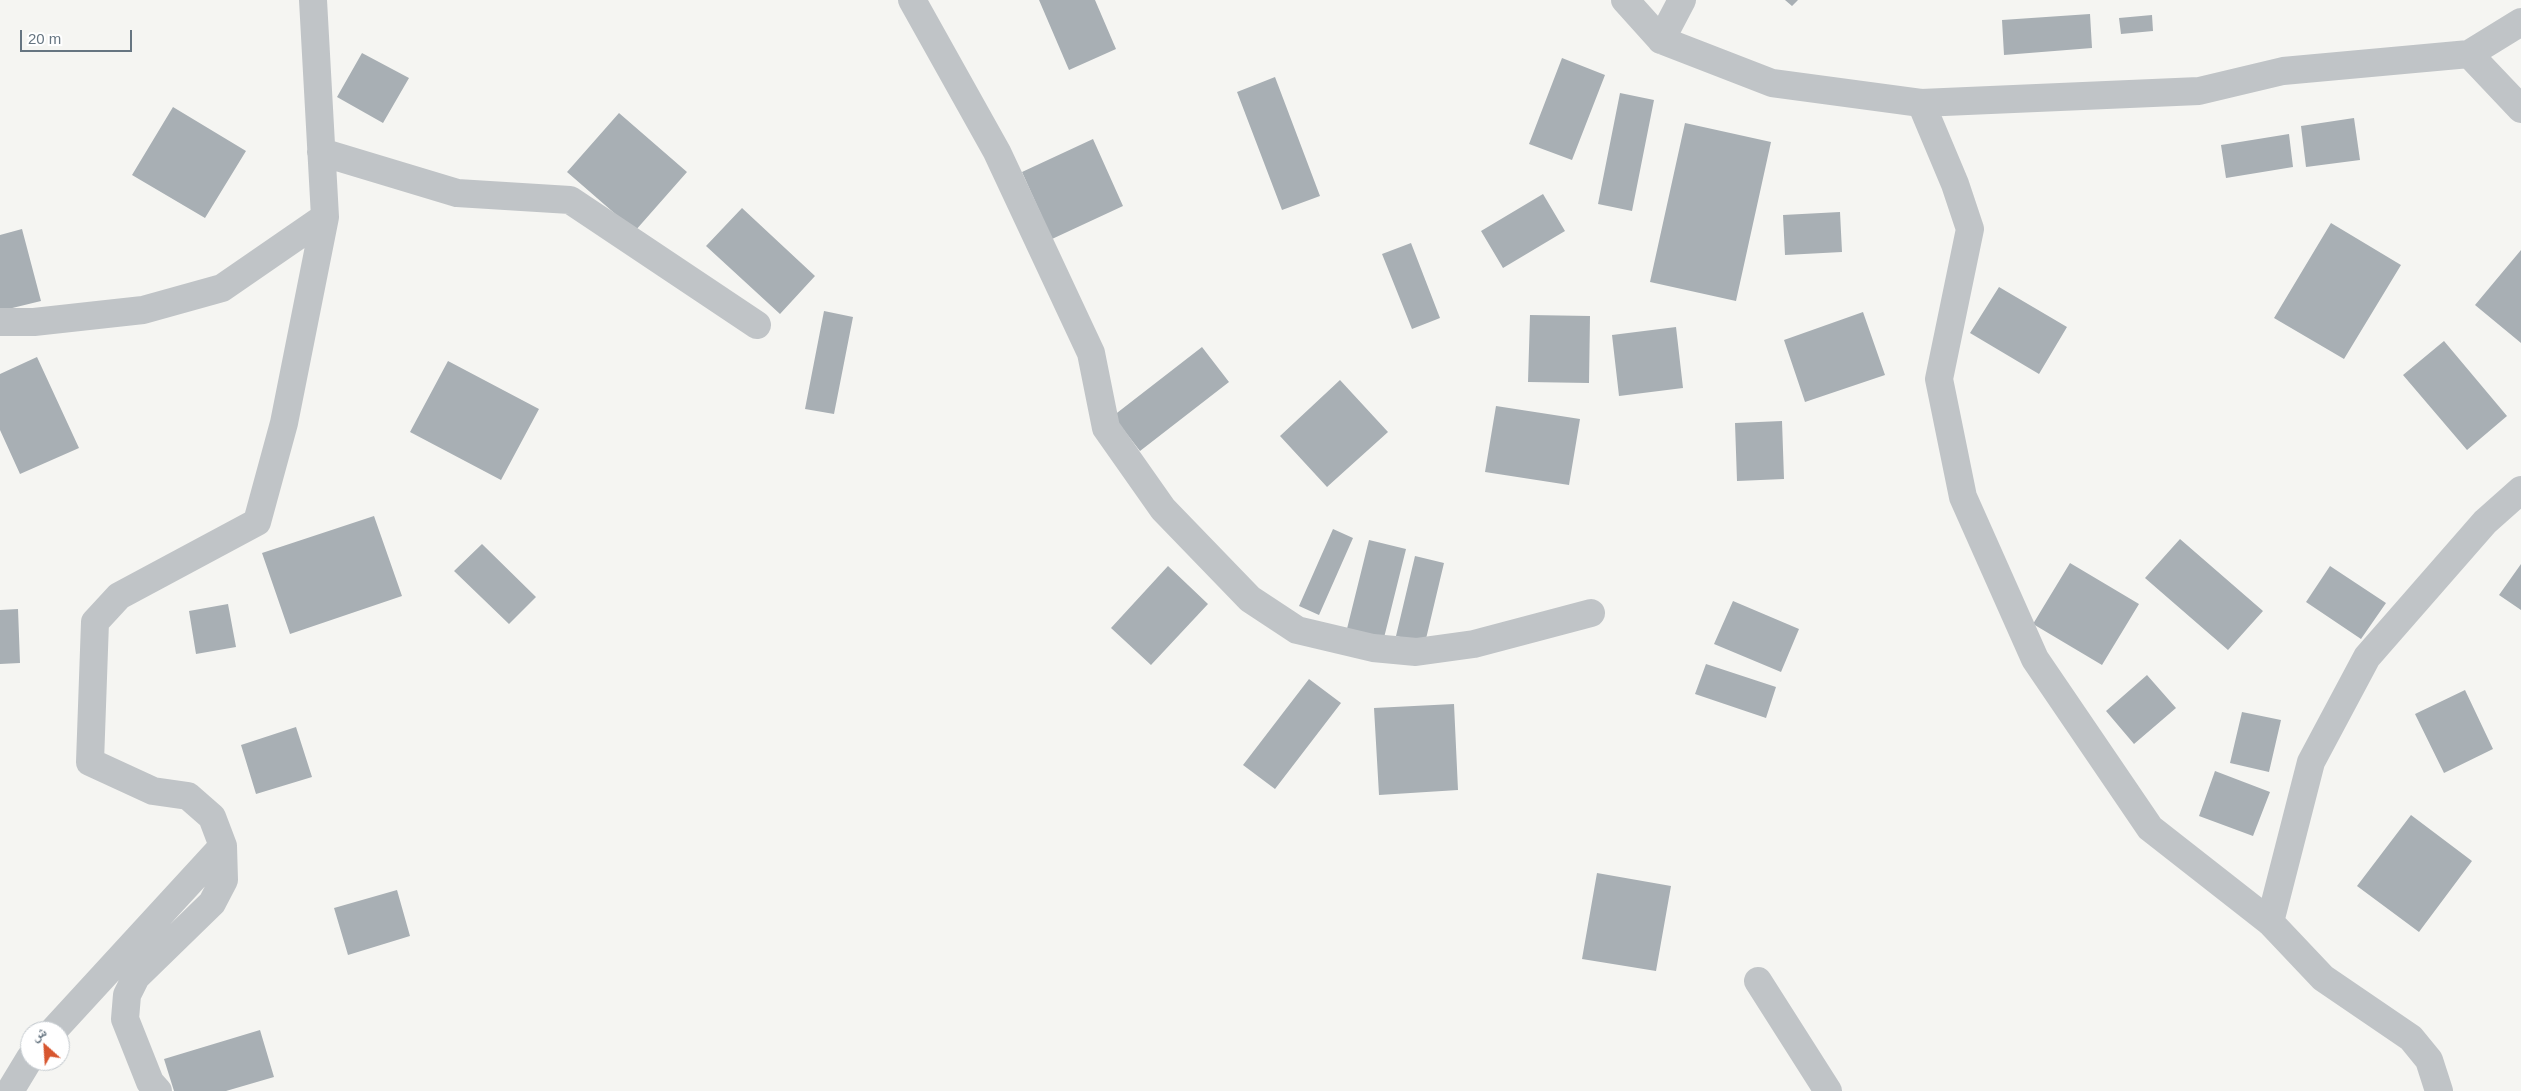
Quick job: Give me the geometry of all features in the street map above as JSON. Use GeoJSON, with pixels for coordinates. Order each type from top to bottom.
{"type":"FeatureCollection","features":[{"type":"Feature","properties":{"kind":"street"},"geometry":{"type":"LineString","coordinates":[[158,1091],[150,1082],[125,1019],[127,995],[136,977],[212,903],[224,880],[224,846],[212,817],[188,796],[153,792],[90,762],[95,622],[119,596],[257,522],[284,423],[325,217],[313,0]]}},
{"type":"Feature","properties":{"kind":"street"},"geometry":{"type":"LineString","coordinates":[[912,0],[997,152],[1090,353],[1106,428],[1163,509],[1250,599],[1297,630],[1374,648],[1416,652],[1474,644],[1591,613]]}},
{"type":"Feature","properties":{"kind":"street"},"geometry":{"type":"LineString","coordinates":[[1625,0],[1661,40],[1772,83],[1921,103],[2199,91],[2283,71],[2469,54],[2521,22]]}},
{"type":"Feature","properties":{"kind":"street"},"geometry":{"type":"LineString","coordinates":[[1661,40],[1682,0]]}},
{"type":"Feature","properties":{"kind":"street"},"geometry":{"type":"LineString","coordinates":[[2469,54],[2521,109]]}},
{"type":"Feature","properties":{"kind":"street"},"geometry":{"type":"LineString","coordinates":[[1921,103],[1955,184],[1970,229],[1939,378],[1963,497],[2035,659],[2150,828],[2270,922],[2323,978],[2411,1038],[2429,1060],[2439,1091]]}},
{"type":"Feature","properties":{"kind":"street"},"geometry":{"type":"LineString","coordinates":[[321,152],[457,193],[570,200],[757,325]]}},
{"type":"Feature","properties":{"kind":"street"},"geometry":{"type":"LineString","coordinates":[[0,322],[34,322],[144,310],[222,288],[325,217]]}},
{"type":"Feature","properties":{"kind":"street"},"geometry":{"type":"LineString","coordinates":[[2270,922],[2311,762],[2366,657],[2485,522],[2521,490]]}},
{"type":"Feature","properties":{"kind":"street"},"geometry":{"type":"LineString","coordinates":[[62,1021],[224,846]]}},
{"type":"Feature","properties":{"kind":"street"},"geometry":{"type":"LineString","coordinates":[[1758,981],[1828,1091]]}},
{"type":"Feature","properties":{"kind":"street"},"geometry":{"type":"LineString","coordinates":[[10,1091],[22,1071]]}},
{"type":"Feature","properties":{"kind":"building"},"geometry":{"type":"Polygon","coordinates":[[[1039,0],[1095,0],[1116,49],[1069,70],[1039,0]]]}},
{"type":"Feature","properties":{"kind":"building"},"geometry":{"type":"Polygon","coordinates":[[[1785,0],[1798,0],[1792,6],[1785,0]]]}},
{"type":"Feature","properties":{"kind":"building"},"geometry":{"type":"Polygon","coordinates":[[[2090,14],[2092,48],[2004,55],[2002,20],[2090,14]]]}},
{"type":"Feature","properties":{"kind":"building"},"geometry":{"type":"Polygon","coordinates":[[[2152,15],[2153,31],[2121,34],[2119,18],[2152,15]]]}},
{"type":"Feature","properties":{"kind":"building"},"geometry":{"type":"Polygon","coordinates":[[[362,53],[409,78],[383,123],[337,97],[362,53]]]}},
{"type":"Feature","properties":{"kind":"building"},"geometry":{"type":"Polygon","coordinates":[[[1562,58],[1605,75],[1572,160],[1529,144],[1562,58]]]}},
{"type":"Feature","properties":{"kind":"building"},"geometry":{"type":"Polygon","coordinates":[[[1275,77],[1320,196],[1282,210],[1237,92],[1275,77]]]}},
{"type":"Feature","properties":{"kind":"building"},"geometry":{"type":"Polygon","coordinates":[[[1620,93],[1654,100],[1632,211],[1598,204],[1620,93]]]}},
{"type":"Feature","properties":{"kind":"building"},"geometry":{"type":"Polygon","coordinates":[[[173,107],[246,151],[205,218],[132,175],[173,107]]]}},
{"type":"Feature","properties":{"kind":"building"},"geometry":{"type":"Polygon","coordinates":[[[619,113],[687,172],[635,231],[567,172],[619,113]]]}},
{"type":"Feature","properties":{"kind":"building"},"geometry":{"type":"Polygon","coordinates":[[[2354,118],[2360,160],[2306,167],[2301,126],[2354,118]]]}},
{"type":"Feature","properties":{"kind":"building"},"geometry":{"type":"Polygon","coordinates":[[[1685,123],[1771,142],[1736,301],[1650,282],[1685,123]]]}},
{"type":"Feature","properties":{"kind":"building"},"geometry":{"type":"Polygon","coordinates":[[[2289,134],[2293,167],[2226,178],[2221,145],[2289,134]]]}},
{"type":"Feature","properties":{"kind":"building"},"geometry":{"type":"Polygon","coordinates":[[[1093,139],[1123,206],[1052,239],[1022,172],[1093,139]]]}},
{"type":"Feature","properties":{"kind":"building"},"geometry":{"type":"Polygon","coordinates":[[[1543,194],[1565,231],[1503,268],[1481,231],[1543,194]]]}},
{"type":"Feature","properties":{"kind":"building"},"geometry":{"type":"Polygon","coordinates":[[[742,208],[815,276],[780,314],[706,246],[742,208]]]}},
{"type":"Feature","properties":{"kind":"building"},"geometry":{"type":"Polygon","coordinates":[[[1840,212],[1842,252],[1785,255],[1783,215],[1840,212]]]}},
{"type":"Feature","properties":{"kind":"building"},"geometry":{"type":"Polygon","coordinates":[[[2331,223],[2401,265],[2344,359],[2274,318],[2331,223]]]}},
{"type":"Feature","properties":{"kind":"building"},"geometry":{"type":"Polygon","coordinates":[[[22,229],[41,301],[0,311],[0,235],[22,229]]]}},
{"type":"Feature","properties":{"kind":"building"},"geometry":{"type":"Polygon","coordinates":[[[1411,243],[1440,318],[1412,329],[1382,254],[1411,243]]]}},
{"type":"Feature","properties":{"kind":"building"},"geometry":{"type":"Polygon","coordinates":[[[2521,250],[2521,343],[2475,305],[2521,250]]]}},
{"type":"Feature","properties":{"kind":"building"},"geometry":{"type":"Polygon","coordinates":[[[1999,287],[2067,327],[2039,374],[1970,333],[1999,287]]]}},
{"type":"Feature","properties":{"kind":"building"},"geometry":{"type":"Polygon","coordinates":[[[824,311],[853,317],[834,414],[805,409],[824,311]]]}},
{"type":"Feature","properties":{"kind":"building"},"geometry":{"type":"Polygon","coordinates":[[[1863,312],[1885,375],[1805,402],[1784,340],[1863,312]]]}},
{"type":"Feature","properties":{"kind":"building"},"geometry":{"type":"Polygon","coordinates":[[[1530,315],[1590,316],[1589,383],[1528,382],[1530,315]]]}},
{"type":"Feature","properties":{"kind":"building"},"geometry":{"type":"Polygon","coordinates":[[[1676,327],[1683,388],[1619,396],[1612,335],[1676,327]]]}},
{"type":"Feature","properties":{"kind":"building"},"geometry":{"type":"Polygon","coordinates":[[[2444,341],[2507,416],[2467,450],[2403,375],[2444,341]]]}},
{"type":"Feature","properties":{"kind":"building"},"geometry":{"type":"Polygon","coordinates":[[[1202,347],[1229,382],[1140,451],[1113,416],[1202,347]]]}},
{"type":"Feature","properties":{"kind":"building"},"geometry":{"type":"Polygon","coordinates":[[[37,357],[79,448],[20,474],[0,430],[0,374],[37,357]]]}},
{"type":"Feature","properties":{"kind":"building"},"geometry":{"type":"Polygon","coordinates":[[[448,361],[539,409],[501,480],[410,432],[448,361]]]}},
{"type":"Feature","properties":{"kind":"building"},"geometry":{"type":"Polygon","coordinates":[[[1340,380],[1388,432],[1327,487],[1280,436],[1340,380]]]}},
{"type":"Feature","properties":{"kind":"building"},"geometry":{"type":"Polygon","coordinates":[[[1496,406],[1580,419],[1569,485],[1485,472],[1496,406]]]}},
{"type":"Feature","properties":{"kind":"building"},"geometry":{"type":"Polygon","coordinates":[[[1782,421],[1784,479],[1737,481],[1735,423],[1782,421]]]}},
{"type":"Feature","properties":{"kind":"building"},"geometry":{"type":"Polygon","coordinates":[[[374,516],[402,596],[290,634],[262,553],[374,516]]]}},
{"type":"Feature","properties":{"kind":"building"},"geometry":{"type":"Polygon","coordinates":[[[1333,529],[1353,538],[1319,615],[1299,606],[1333,529]]]}},
{"type":"Feature","properties":{"kind":"building"},"geometry":{"type":"Polygon","coordinates":[[[2180,539],[2263,611],[2228,650],[2145,578],[2180,539]]]}},
{"type":"Feature","properties":{"kind":"building"},"geometry":{"type":"Polygon","coordinates":[[[1369,540],[1406,549],[1378,662],[1341,653],[1369,540]]]}},
{"type":"Feature","properties":{"kind":"building"},"geometry":{"type":"Polygon","coordinates":[[[482,544],[536,597],[509,624],[454,571],[482,544]]]}},
{"type":"Feature","properties":{"kind":"building"},"geometry":{"type":"Polygon","coordinates":[[[1415,556],[1444,563],[1425,643],[1396,636],[1415,556]]]}},
{"type":"Feature","properties":{"kind":"building"},"geometry":{"type":"Polygon","coordinates":[[[2070,563],[2139,604],[2102,665],[2033,624],[2070,563]]]}},
{"type":"Feature","properties":{"kind":"building"},"geometry":{"type":"Polygon","coordinates":[[[2521,564],[2521,610],[2499,595],[2521,564]]]}},
{"type":"Feature","properties":{"kind":"building"},"geometry":{"type":"Polygon","coordinates":[[[1168,566],[1208,604],[1151,665],[1111,628],[1168,566]]]}},
{"type":"Feature","properties":{"kind":"building"},"geometry":{"type":"Polygon","coordinates":[[[2330,566],[2386,603],[2361,639],[2306,602],[2330,566]]]}},
{"type":"Feature","properties":{"kind":"building"},"geometry":{"type":"Polygon","coordinates":[[[1733,601],[1799,629],[1781,672],[1714,644],[1733,601]]]}},
{"type":"Feature","properties":{"kind":"building"},"geometry":{"type":"Polygon","coordinates":[[[228,604],[236,647],[196,654],[189,611],[228,604]]]}},
{"type":"Feature","properties":{"kind":"building"},"geometry":{"type":"Polygon","coordinates":[[[18,609],[20,663],[0,664],[0,610],[18,609]]]}},
{"type":"Feature","properties":{"kind":"building"},"geometry":{"type":"Polygon","coordinates":[[[1706,664],[1776,687],[1766,718],[1695,694],[1706,664]]]}},
{"type":"Feature","properties":{"kind":"building"},"geometry":{"type":"Polygon","coordinates":[[[2147,675],[2176,708],[2134,744],[2106,711],[2147,675]]]}},
{"type":"Feature","properties":{"kind":"building"},"geometry":{"type":"Polygon","coordinates":[[[1309,679],[1341,703],[1275,789],[1243,765],[1309,679]]]}},
{"type":"Feature","properties":{"kind":"building"},"geometry":{"type":"Polygon","coordinates":[[[2465,690],[2493,749],[2444,773],[2415,714],[2465,690]]]}},
{"type":"Feature","properties":{"kind":"building"},"geometry":{"type":"Polygon","coordinates":[[[1454,704],[1458,790],[1379,795],[1374,708],[1454,704]]]}},
{"type":"Feature","properties":{"kind":"building"},"geometry":{"type":"Polygon","coordinates":[[[2242,712],[2281,720],[2269,772],[2230,763],[2242,712]]]}},
{"type":"Feature","properties":{"kind":"building"},"geometry":{"type":"Polygon","coordinates":[[[296,727],[312,777],[256,794],[241,745],[296,727]]]}},
{"type":"Feature","properties":{"kind":"building"},"geometry":{"type":"Polygon","coordinates":[[[2215,771],[2270,792],[2253,836],[2199,816],[2215,771]]]}},
{"type":"Feature","properties":{"kind":"building"},"geometry":{"type":"Polygon","coordinates":[[[2411,815],[2472,861],[2419,932],[2357,886],[2411,815]]]}},
{"type":"Feature","properties":{"kind":"building"},"geometry":{"type":"Polygon","coordinates":[[[1597,873],[1671,886],[1656,971],[1582,959],[1597,873]]]}},
{"type":"Feature","properties":{"kind":"building"},"geometry":{"type":"Polygon","coordinates":[[[397,890],[410,936],[348,955],[334,908],[397,890]]]}},
{"type":"Feature","properties":{"kind":"building"},"geometry":{"type":"Polygon","coordinates":[[[260,1030],[274,1077],[226,1091],[174,1091],[164,1059],[260,1030]]]}}]}
